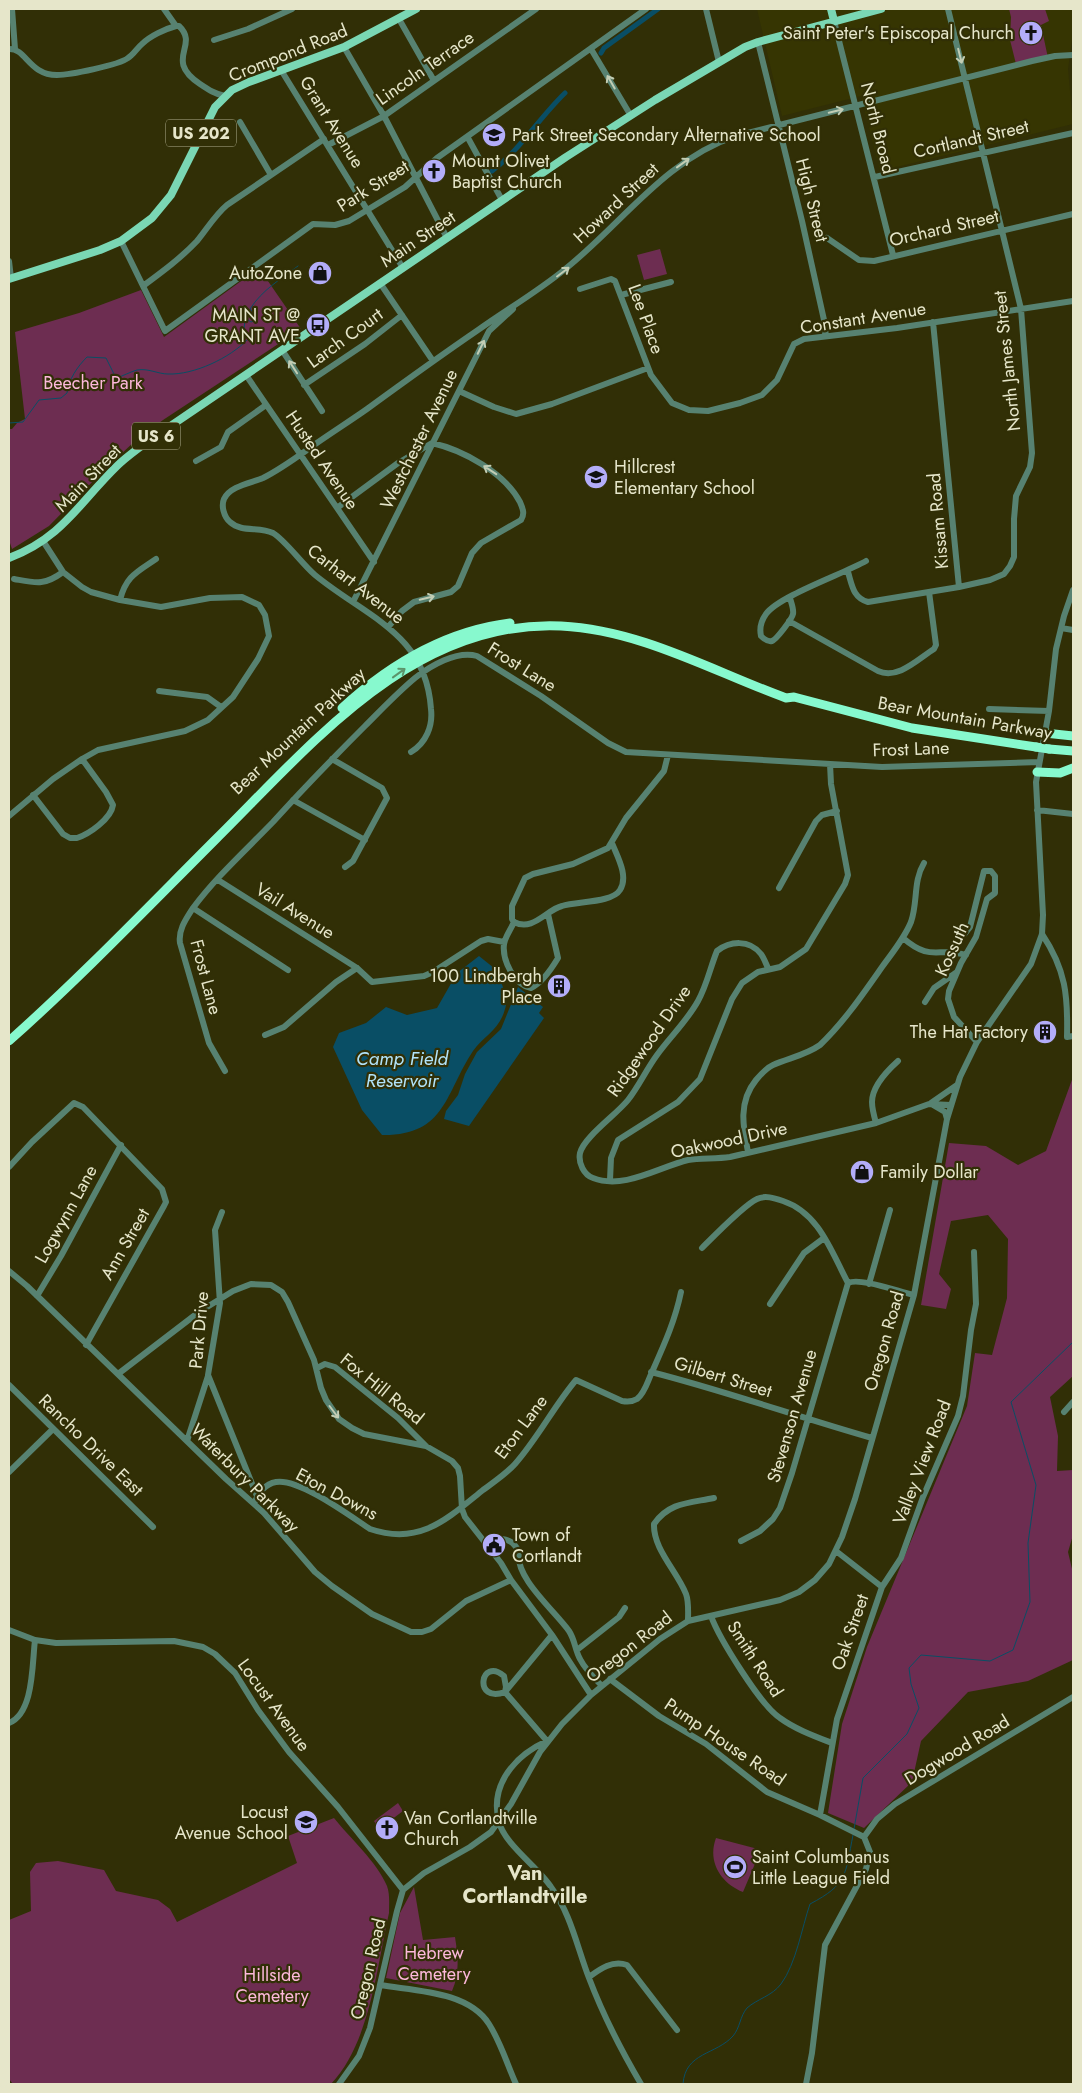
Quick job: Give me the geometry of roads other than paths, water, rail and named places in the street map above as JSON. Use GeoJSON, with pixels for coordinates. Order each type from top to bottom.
{"type":"FeatureCollection","features":[{"type":"Feature","properties":{"kind":"highway","name":"Bear Mountain Parkway"},"geometry":{"type":"LineString","coordinates":[[9,1033],[86,961],[343,707],[383,674],[416,658],[493,632],[532,626],[574,627],[608,632],[640,641],[786,698],[794,697],[912,728],[1073,751]]}},
{"type":"Feature","properties":{"kind":"highway","name":"Bear Mountain Parkway"},"geometry":{"type":"LineString","coordinates":[[9,1041],[60,994],[327,729],[367,695],[416,658]]}},
{"type":"Feature","properties":{"kind":"highway"},"geometry":{"type":"LineString","coordinates":[[1044,733],[1073,736]]}},
{"type":"Feature","properties":{"kind":"highway"},"geometry":{"type":"LineString","coordinates":[[1062,750],[1073,755]]}},
{"type":"Feature","properties":{"kind":"highway"},"geometry":{"type":"LineString","coordinates":[[1037,772],[1060,773],[1073,768]]}},
{"type":"Feature","properties":{"kind":"main road","name":"Crompond Road"},"geometry":{"type":"LineString","coordinates":[[10,279],[100,250],[121,241],[152,218],[166,204],[215,106],[240,85],[344,47],[416,9]]}},
{"type":"Feature","properties":{"kind":"main road","name":"North Broad"},"geometry":{"type":"LineString","coordinates":[[831,9],[834,21]]}},
{"type":"Feature","properties":{"kind":"main road","name":"Main Street"},"geometry":{"type":"LineString","coordinates":[[9,558],[43,541],[73,515],[117,465],[144,444],[502,200],[631,116],[719,62],[758,42],[881,9]]}},
{"type":"Feature","properties":{"kind":"street"},"geometry":{"type":"LineString","coordinates":[[12,9],[12,49],[33,68],[44,74],[60,75],[123,61],[143,42],[176,26]]}},
{"type":"Feature","properties":{"kind":"street"},"geometry":{"type":"LineString","coordinates":[[164,9],[176,26],[179,26],[184,32],[186,43],[182,63],[188,75],[215,94],[225,96]]}},
{"type":"Feature","properties":{"kind":"street"},"geometry":{"type":"LineString","coordinates":[[214,40],[248,29],[292,9]]}},
{"type":"Feature","properties":{"kind":"street","name":"Lincoln Terrace"},"geometry":{"type":"LineString","coordinates":[[328,145],[384,116],[536,9]]}},
{"type":"Feature","properties":{"kind":"street","name":"Park Street"},"geometry":{"type":"LineString","coordinates":[[143,286],[165,330],[313,224],[342,224],[368,210],[415,179],[437,158],[468,138],[646,9]]}},
{"type":"Feature","properties":{"kind":"street"},"geometry":{"type":"LineString","coordinates":[[706,9],[719,62]]}},
{"type":"Feature","properties":{"kind":"street","name":"North James Street"},"geometry":{"type":"LineString","coordinates":[[948,9],[1021,309],[1032,458],[1030,467],[1016,496],[1014,557],[1008,570],[998,578],[959,587]]}},
{"type":"Feature","properties":{"kind":"street"},"geometry":{"type":"LineString","coordinates":[[399,19],[434,79]]}},
{"type":"Feature","properties":{"kind":"street","name":"North Broad"},"geometry":{"type":"LineString","coordinates":[[834,21],[894,255]]}},
{"type":"Feature","properties":{"kind":"street","name":"High Street"},"geometry":{"type":"LineString","coordinates":[[758,42],[802,221],[826,329],[825,336]]}},
{"type":"Feature","properties":{"kind":"street"},"geometry":{"type":"LineString","coordinates":[[344,47],[384,116],[447,238]]}},
{"type":"Feature","properties":{"kind":"street"},"geometry":{"type":"LineString","coordinates":[[591,49],[631,116]]}},
{"type":"Feature","properties":{"kind":"street","name":"Howard Street"},"geometry":{"type":"LineString","coordinates":[[433,361],[572,264],[639,199],[702,150],[736,136],[1055,56],[1073,55]]}},
{"type":"Feature","properties":{"kind":"street","name":"Grant Avenue"},"geometry":{"type":"LineString","coordinates":[[281,70],[403,268]]}},
{"type":"Feature","properties":{"kind":"street"},"geometry":{"type":"LineString","coordinates":[[240,122],[271,175]]}},
{"type":"Feature","properties":{"kind":"street","name":"Cortlandt Street"},"geometry":{"type":"LineString","coordinates":[[875,177],[1073,132]]}},
{"type":"Feature","properties":{"kind":"street"},"geometry":{"type":"LineString","coordinates":[[121,241],[143,286],[183,254],[227,205],[324,138]]}},
{"type":"Feature","properties":{"kind":"street"},"geometry":{"type":"LineString","coordinates":[[468,138],[502,200]]}},
{"type":"Feature","properties":{"kind":"street","name":"Orchard Street"},"geometry":{"type":"LineString","coordinates":[[827,238],[859,260],[874,261],[1073,214]]}},
{"type":"Feature","properties":{"kind":"street"},"geometry":{"type":"LineString","coordinates":[[9,261],[10,279]]}},
{"type":"Feature","properties":{"kind":"street","name":"Lee Place"},"geometry":{"type":"LineString","coordinates":[[580,289],[611,279],[615,281],[627,317],[648,368]]}},
{"type":"Feature","properties":{"kind":"street"},"geometry":{"type":"LineString","coordinates":[[621,295],[671,282]]}},
{"type":"Feature","properties":{"kind":"street"},"geometry":{"type":"LineString","coordinates":[[380,283],[433,361]]}},
{"type":"Feature","properties":{"kind":"street","name":"Westchester Avenue"},"geometry":{"type":"LineString","coordinates":[[353,602],[489,331],[523,299]]}},
{"type":"Feature","properties":{"kind":"street","name":"Constant Avenue"},"geometry":{"type":"LineString","coordinates":[[648,368],[672,403],[689,410],[708,411],[740,403],[762,394],[777,380],[794,344],[806,339],[1073,301]]}},
{"type":"Feature","properties":{"kind":"street","name":"Larch Court"},"geometry":{"type":"LineString","coordinates":[[304,385],[365,344],[402,315]]}},
{"type":"Feature","properties":{"kind":"street","name":"Kissam Road"},"geometry":{"type":"LineString","coordinates":[[848,572],[856,594],[859,598],[868,602],[959,587],[932,322]]}},
{"type":"Feature","properties":{"kind":"street"},"geometry":{"type":"LineString","coordinates":[[282,350],[322,411]]}},
{"type":"Feature","properties":{"kind":"street","name":"Carhart Avenue"},"geometry":{"type":"LineString","coordinates":[[411,752],[424,740],[431,721],[430,696],[423,672],[416,658],[389,626],[353,602],[303,564],[276,535],[263,529],[246,529],[231,523],[224,514],[224,499],[229,493],[271,474],[366,410],[433,361]]}},
{"type":"Feature","properties":{"kind":"street"},"geometry":{"type":"LineString","coordinates":[[459,391],[508,413],[522,413],[648,368]]}},
{"type":"Feature","properties":{"kind":"street","name":"Husted Avenue"},"geometry":{"type":"LineString","coordinates":[[246,375],[374,562]]}},
{"type":"Feature","properties":{"kind":"street"},"geometry":{"type":"LineString","coordinates":[[196,461],[221,447],[228,432],[266,405]]}},
{"type":"Feature","properties":{"kind":"street"},"geometry":{"type":"LineString","coordinates":[[337,508],[398,463],[432,443],[462,454],[498,476],[510,487],[521,506],[524,514],[521,520],[481,543],[476,548],[468,560],[458,586],[441,595],[414,602],[402,610],[389,626]]}},
{"type":"Feature","properties":{"kind":"street"},"geometry":{"type":"LineString","coordinates":[[9,816],[33,794],[82,759],[109,746],[185,730],[208,720],[233,697],[258,658],[269,636],[265,615],[259,605],[233,596],[161,607],[120,600],[92,592],[82,587],[64,572],[43,541]]}},
{"type":"Feature","properties":{"kind":"street"},"geometry":{"type":"LineString","coordinates":[[120,600],[130,577],[156,559]]}},
{"type":"Feature","properties":{"kind":"street"},"geometry":{"type":"LineString","coordinates":[[790,598],[793,611],[789,621],[775,639],[768,641],[761,636],[760,624],[766,613],[790,598],[848,572],[866,561]]}},
{"type":"Feature","properties":{"kind":"street"},"geometry":{"type":"LineString","coordinates":[[14,579],[42,583],[54,579],[64,572]]}},
{"type":"Feature","properties":{"kind":"street"},"geometry":{"type":"LineString","coordinates":[[1073,590],[1056,649],[1049,711],[1037,772],[1037,810],[1043,915],[1042,934],[1050,946],[1064,980],[1068,1008],[1067,1037],[1073,1036]]}},
{"type":"Feature","properties":{"kind":"street"},"geometry":{"type":"LineString","coordinates":[[789,621],[878,671],[890,674],[899,672],[934,649],[936,645],[929,592]]}},
{"type":"Feature","properties":{"kind":"street"},"geometry":{"type":"LineString","coordinates":[[1061,628],[1073,630]]}},
{"type":"Feature","properties":{"kind":"street","name":"Frost Lane"},"geometry":{"type":"LineString","coordinates":[[225,1071],[209,1043],[180,943],[180,931],[193,908],[218,880],[332,759],[396,695],[423,672],[454,657],[467,654],[477,656],[541,696],[615,747],[626,752],[882,767],[1038,762]]}},
{"type":"Feature","properties":{"kind":"street"},"geometry":{"type":"LineString","coordinates":[[159,692],[207,697],[221,707]]}},
{"type":"Feature","properties":{"kind":"street"},"geometry":{"type":"LineString","coordinates":[[990,709],[1049,711]]}},
{"type":"Feature","properties":{"kind":"street"},"geometry":{"type":"LineString","coordinates":[[548,914],[558,958],[554,966],[531,988],[522,985],[513,976],[505,957],[504,942],[514,922],[512,906],[525,878],[532,874],[573,864],[603,852],[612,843],[626,818],[664,771],[668,755]]}},
{"type":"Feature","properties":{"kind":"street"},"geometry":{"type":"LineString","coordinates":[[33,794],[65,836],[73,839],[80,838],[108,816],[112,805],[106,792],[82,759]]}},
{"type":"Feature","properties":{"kind":"street"},"geometry":{"type":"LineString","coordinates":[[332,759],[382,788],[386,793],[386,803],[353,861],[345,867]]}},
{"type":"Feature","properties":{"kind":"street"},"geometry":{"type":"LineString","coordinates":[[610,1180],[611,1158],[618,1140],[686,1095],[700,1079],[705,1069],[721,1025],[737,990],[758,972],[768,968],[780,967],[806,949],[848,879],[845,852],[831,784],[830,764]]}},
{"type":"Feature","properties":{"kind":"street"},"geometry":{"type":"LineString","coordinates":[[293,800],[365,840]]}},
{"type":"Feature","properties":{"kind":"street"},"geometry":{"type":"LineString","coordinates":[[1037,810],[1073,814]]}},
{"type":"Feature","properties":{"kind":"street"},"geometry":{"type":"LineString","coordinates":[[779,888],[816,821],[822,815],[837,811]]}},
{"type":"Feature","properties":{"kind":"street"},"geometry":{"type":"LineString","coordinates":[[514,922],[527,924],[538,920],[561,906],[608,899],[617,894],[622,887],[623,875],[612,843]]}},
{"type":"Feature","properties":{"kind":"street"},"geometry":{"type":"LineString","coordinates":[[748,1152],[743,1118],[744,1104],[753,1084],[771,1066],[813,1050],[820,1045],[862,996],[903,938],[914,913],[917,875],[924,863]]}},
{"type":"Feature","properties":{"kind":"street","name":"Kossuth"},"geometry":{"type":"LineString","coordinates":[[949,953],[970,927],[984,871],[991,871],[995,876],[994,893],[987,899],[976,937],[958,971],[949,991],[948,999],[954,1017],[977,1042]]}},
{"type":"Feature","properties":{"kind":"street","name":"Vail Avenue"},"geometry":{"type":"LineString","coordinates":[[218,880],[357,968],[372,982],[424,976],[481,941],[488,939],[504,942]]}},
{"type":"Feature","properties":{"kind":"street"},"geometry":{"type":"LineString","coordinates":[[193,908],[288,970]]}},
{"type":"Feature","properties":{"kind":"street","name":"Oregon Road"},"geometry":{"type":"LineString","coordinates":[[339,2084],[359,2056],[370,2028],[403,1890],[424,1873],[483,1839],[499,1822],[547,1741],[567,1718],[591,1695],[672,1629],[688,1621],[780,1600],[799,1592],[821,1574],[836,1551],[842,1537],[914,1295],[947,1119],[957,1085],[977,1042],[1031,964],[1042,934]]}},
{"type":"Feature","properties":{"kind":"street"},"geometry":{"type":"LineString","coordinates":[[903,938],[912,946],[928,953],[958,952],[966,955]]}},
{"type":"Feature","properties":{"kind":"street","name":"Ridgewood Drive"},"geometry":{"type":"LineString","coordinates":[[610,1180],[592,1178],[587,1174],[582,1166],[580,1153],[586,1141],[611,1119],[629,1099],[656,1057],[690,1012],[708,980],[717,951],[731,943],[750,945],[761,953],[768,968]]}},
{"type":"Feature","properties":{"kind":"street"},"geometry":{"type":"LineString","coordinates":[[265,1035],[284,1027],[332,986],[357,968]]}},
{"type":"Feature","properties":{"kind":"street"},"geometry":{"type":"LineString","coordinates":[[925,1002],[934,988],[958,971]]}},
{"type":"Feature","properties":{"kind":"street"},"geometry":{"type":"LineString","coordinates":[[876,1123],[872,1102],[874,1092],[891,1067],[898,1061]]}},
{"type":"Feature","properties":{"kind":"street"},"geometry":{"type":"LineString","coordinates":[[947,1119],[945,1112],[929,1104],[957,1085]]}},
{"type":"Feature","properties":{"kind":"street","name":"Ann Street"},"geometry":{"type":"LineString","coordinates":[[9,1167],[72,1104],[78,1104],[162,1188],[166,1202],[86,1345]]}},
{"type":"Feature","properties":{"kind":"street","name":"Oakwood Drive"},"geometry":{"type":"LineString","coordinates":[[610,1180],[647,1175],[677,1163],[691,1160],[712,1160],[876,1123],[929,1104],[952,1105]]}},
{"type":"Feature","properties":{"kind":"street","name":"Logwynn Lane"},"geometry":{"type":"LineString","coordinates":[[37,1296],[61,1256],[121,1145]]}},
{"type":"Feature","properties":{"kind":"street"},"geometry":{"type":"LineString","coordinates":[[702,1248],[754,1200],[766,1197],[795,1206],[816,1223],[848,1283],[853,1281],[914,1295]]}},
{"type":"Feature","properties":{"kind":"street"},"geometry":{"type":"LineString","coordinates":[[869,1284],[890,1210]]}},
{"type":"Feature","properties":{"kind":"street","name":"Park Drive"},"geometry":{"type":"LineString","coordinates":[[222,1212],[215,1230],[220,1299],[219,1315],[208,1375],[258,1496]]}},
{"type":"Feature","properties":{"kind":"street"},"geometry":{"type":"LineString","coordinates":[[770,1304],[804,1253],[824,1238]]}},
{"type":"Feature","properties":{"kind":"street","name":"Valley View Road"},"geometry":{"type":"LineString","coordinates":[[882,1587],[901,1558],[923,1497],[958,1416],[963,1396],[976,1304],[974,1252]]}},
{"type":"Feature","properties":{"kind":"street","name":"Waterbury Parkway"},"geometry":{"type":"LineString","coordinates":[[9,1271],[226,1479],[254,1503],[315,1572],[372,1614],[411,1632],[422,1632],[431,1629],[466,1601],[511,1580]]}},
{"type":"Feature","properties":{"kind":"street","name":"Stevenson Avenue"},"geometry":{"type":"LineString","coordinates":[[741,1541],[760,1532],[773,1519],[780,1508],[848,1283]]}},
{"type":"Feature","properties":{"kind":"street","name":"Fox Hill Road"},"geometry":{"type":"LineString","coordinates":[[118,1374],[233,1291],[251,1284],[271,1285],[277,1288],[288,1302],[316,1368],[326,1400],[346,1425],[364,1434],[426,1446]]}},
{"type":"Feature","properties":{"kind":"street"},"geometry":{"type":"LineString","coordinates":[[651,1372],[672,1328],[681,1292]]}},
{"type":"Feature","properties":{"kind":"street","name":"Fox Hill Road"},"geometry":{"type":"LineString","coordinates":[[316,1368],[325,1364],[335,1367],[398,1418],[426,1446],[452,1461],[458,1468],[462,1509]]}},
{"type":"Feature","properties":{"kind":"street","name":"Gilbert Street"},"geometry":{"type":"LineString","coordinates":[[651,1372],[716,1388],[807,1419],[872,1438]]}},
{"type":"Feature","properties":{"kind":"street","name":"Eton Lane"},"geometry":{"type":"LineString","coordinates":[[462,1509],[516,1463],[576,1380],[622,1401],[629,1402],[640,1395],[651,1372]]}},
{"type":"Feature","properties":{"kind":"street"},"geometry":{"type":"LineString","coordinates":[[187,1441],[208,1375]]}},
{"type":"Feature","properties":{"kind":"street","name":"Rancho Drive East"},"geometry":{"type":"LineString","coordinates":[[9,1385],[153,1527]]}},
{"type":"Feature","properties":{"kind":"street"},"geometry":{"type":"LineString","coordinates":[[1064,1412],[1073,1402]]}},
{"type":"Feature","properties":{"kind":"street"},"geometry":{"type":"LineString","coordinates":[[9,1472],[52,1429]]}},
{"type":"Feature","properties":{"kind":"street","name":"Eton Downs"},"geometry":{"type":"LineString","coordinates":[[258,1496],[261,1490],[276,1482],[296,1485],[370,1529],[394,1534],[409,1534],[435,1527],[462,1509]]}},
{"type":"Feature","properties":{"kind":"street"},"geometry":{"type":"LineString","coordinates":[[254,1503],[258,1496]]}},
{"type":"Feature","properties":{"kind":"street"},"geometry":{"type":"LineString","coordinates":[[688,1621],[687,1597],[661,1548],[654,1524],[667,1510],[675,1506],[714,1498]]}},
{"type":"Feature","properties":{"kind":"street"},"geometry":{"type":"LineString","coordinates":[[462,1509],[465,1517],[552,1635],[591,1695]]}},
{"type":"Feature","properties":{"kind":"street"},"geometry":{"type":"LineString","coordinates":[[489,1548],[502,1539],[513,1543],[519,1552],[518,1560],[524,1572],[548,1606],[567,1628],[575,1641],[583,1664],[602,1686]]}},
{"type":"Feature","properties":{"kind":"street","name":"Oak Street"},"geometry":{"type":"LineString","coordinates":[[832,1743],[846,1690],[882,1587],[836,1551]]}},
{"type":"Feature","properties":{"kind":"street"},"geometry":{"type":"LineString","coordinates":[[577,1650],[619,1617],[625,1608]]}},
{"type":"Feature","properties":{"kind":"street","name":"Smith Road"},"geometry":{"type":"LineString","coordinates":[[711,1616],[724,1642],[769,1709],[780,1719],[832,1743]]}},
{"type":"Feature","properties":{"kind":"street","name":"Locust Avenue"},"geometry":{"type":"LineString","coordinates":[[9,1630],[35,1640],[56,1643],[174,1641],[202,1647],[215,1654],[235,1673],[258,1710],[290,1752],[338,1808],[403,1890]]}},
{"type":"Feature","properties":{"kind":"street"},"geometry":{"type":"LineString","coordinates":[[552,1635],[505,1692],[547,1741],[532,1748],[522,1756],[501,1781],[498,1798],[499,1822],[516,1848],[545,1878],[557,1895],[569,1918],[588,1977],[602,2010],[641,2084]]}},
{"type":"Feature","properties":{"kind":"street"},"geometry":{"type":"LineString","coordinates":[[9,1723],[22,1713],[28,1702],[35,1640]]}},
{"type":"Feature","properties":{"kind":"street","name":"Pump House Road"},"geometry":{"type":"LineString","coordinates":[[610,1679],[659,1716],[706,1744],[767,1792],[861,1835]]}},
{"type":"Feature","properties":{"kind":"street","name":"Dogwood Road"},"geometry":{"type":"LineString","coordinates":[[861,1835],[895,1804],[1073,1697]]}},
{"type":"Feature","properties":{"kind":"street"},"geometry":{"type":"LineString","coordinates":[[820,1815],[832,1743]]}},
{"type":"Feature","properties":{"kind":"street"},"geometry":{"type":"LineString","coordinates":[[806,2084],[812,2053],[824,1950],[830,1934],[869,1862],[870,1848],[861,1835]]}},
{"type":"Feature","properties":{"kind":"street"},"geometry":{"type":"LineString","coordinates":[[588,1977],[611,1964],[620,1962],[627,1964],[677,2030]]}},
{"type":"Feature","properties":{"kind":"street"},"geometry":{"type":"LineString","coordinates":[[380,1985],[444,1996],[471,2007],[489,2024],[507,2060],[516,2084]]}},
{"type":"Feature","properties":{"kind":"water","name":"Camp Field Reservoir"},"geometry":{"type":"Polygon","coordinates":[[[479,956],[504,976],[501,980],[506,997],[503,1016],[496,1027],[473,1051],[449,1096],[432,1120],[419,1128],[403,1133],[382,1135],[362,1110],[333,1047],[339,1033],[366,1023],[386,1007],[407,1015],[437,1008],[457,973],[479,956]]]}},
{"type":"Feature","properties":{"kind":"water","name":"Camp Field Reservoir"},"geometry":{"type":"Polygon","coordinates":[[[518,987],[543,1007],[539,1013],[544,1018],[469,1126],[444,1119],[446,1111],[458,1095],[465,1074],[477,1052],[501,1029],[518,987]]]}},
{"type":"Feature","properties":{"kind":"waterway"},"geometry":{"type":"LineString","coordinates":[[601,53],[604,48],[658,9]]}},
{"type":"Feature","properties":{"kind":"waterway"},"geometry":{"type":"LineString","coordinates":[[492,171],[521,144],[565,93]]}},
{"type":"Feature","properties":{"kind":"waterway"},"geometry":{"type":"LineString","coordinates":[[9,423],[23,422],[39,400],[61,398],[67,393],[74,374],[87,357],[106,358],[116,378],[141,370],[178,374],[189,372],[222,359],[248,339],[244,330],[245,318],[251,322],[256,320],[257,317],[250,309],[255,302],[272,285],[298,266]]}},
{"type":"Feature","properties":{"kind":"waterway"},"geometry":{"type":"LineString","coordinates":[[854,1829],[863,1778],[907,1734],[919,1708],[911,1684],[909,1668],[921,1655],[990,1661],[1013,1650],[1030,1602],[1028,1543],[1036,1485],[1011,1402],[1073,1342]]}},
{"type":"Feature","properties":{"kind":"waterway"},"geometry":{"type":"LineString","coordinates":[[683,2084],[689,2066],[702,2055],[718,2047],[733,2036],[747,2008],[773,1992],[781,1984],[795,1956],[810,1904],[832,1890],[843,1877],[853,1835]]}},
{"type":"Feature","properties":{"kind":"place","name":"Saint Peter's Episcopal Church"},"geometry":{"type":"Point","coordinates":[1031,33]}},
{"type":"Feature","properties":{"kind":"place","name":"Park Street Secondary Alternative School"},"geometry":{"type":"Point","coordinates":[494,135]}},
{"type":"Feature","properties":{"kind":"place","name":"Mount Olivet Baptist Church"},"geometry":{"type":"Point","coordinates":[434,171]}},
{"type":"Feature","properties":{"kind":"place","name":"AutoZone"},"geometry":{"type":"Point","coordinates":[320,273]}},
{"type":"Feature","properties":{"kind":"place","name":"MAIN ST @ GRANT AVE"},"geometry":{"type":"Point","coordinates":[318,325]}},
{"type":"Feature","properties":{"kind":"place","name":"Hillcrest Elementary School"},"geometry":{"type":"Point","coordinates":[596,477]}},
{"type":"Feature","properties":{"kind":"place","name":"100 Lindbergh Place"},"geometry":{"type":"Point","coordinates":[559,986]}},
{"type":"Feature","properties":{"kind":"place","name":"The Hat Factory"},"geometry":{"type":"Point","coordinates":[1045,1032]}},
{"type":"Feature","properties":{"kind":"place","name":"Family Dollar"},"geometry":{"type":"Point","coordinates":[862,1172]}},
{"type":"Feature","properties":{"kind":"place","name":"Town of Cortlandt"},"geometry":{"type":"Point","coordinates":[494,1545]}},
{"type":"Feature","properties":{"kind":"place","name":"Locust Avenue School"},"geometry":{"type":"Point","coordinates":[306,1822]}},
{"type":"Feature","properties":{"kind":"place","name":"Van Cortlandtville Church"},"geometry":{"type":"Point","coordinates":[387,1828]}},
{"type":"Feature","properties":{"kind":"place","name":"Saint Columbanus Little League Field"},"geometry":{"type":"Point","coordinates":[735,1867]}},
{"type":"Feature","properties":{"kind":"district","name":"Van Cortlandtville"},"geometry":{"type":"Point","coordinates":[525,1884]}},
{"type":"Feature","properties":{"kind":"park label","name":"Beecher Park"},"geometry":{"type":"Point","coordinates":[93,383]}},
{"type":"Feature","properties":{"kind":"park label","name":"Hebrew Cemetery"},"geometry":{"type":"Point","coordinates":[434,1964]}},
{"type":"Feature","properties":{"kind":"park label","name":"Hillside Cemetery"},"geometry":{"type":"Point","coordinates":[272,1985]}}]}
